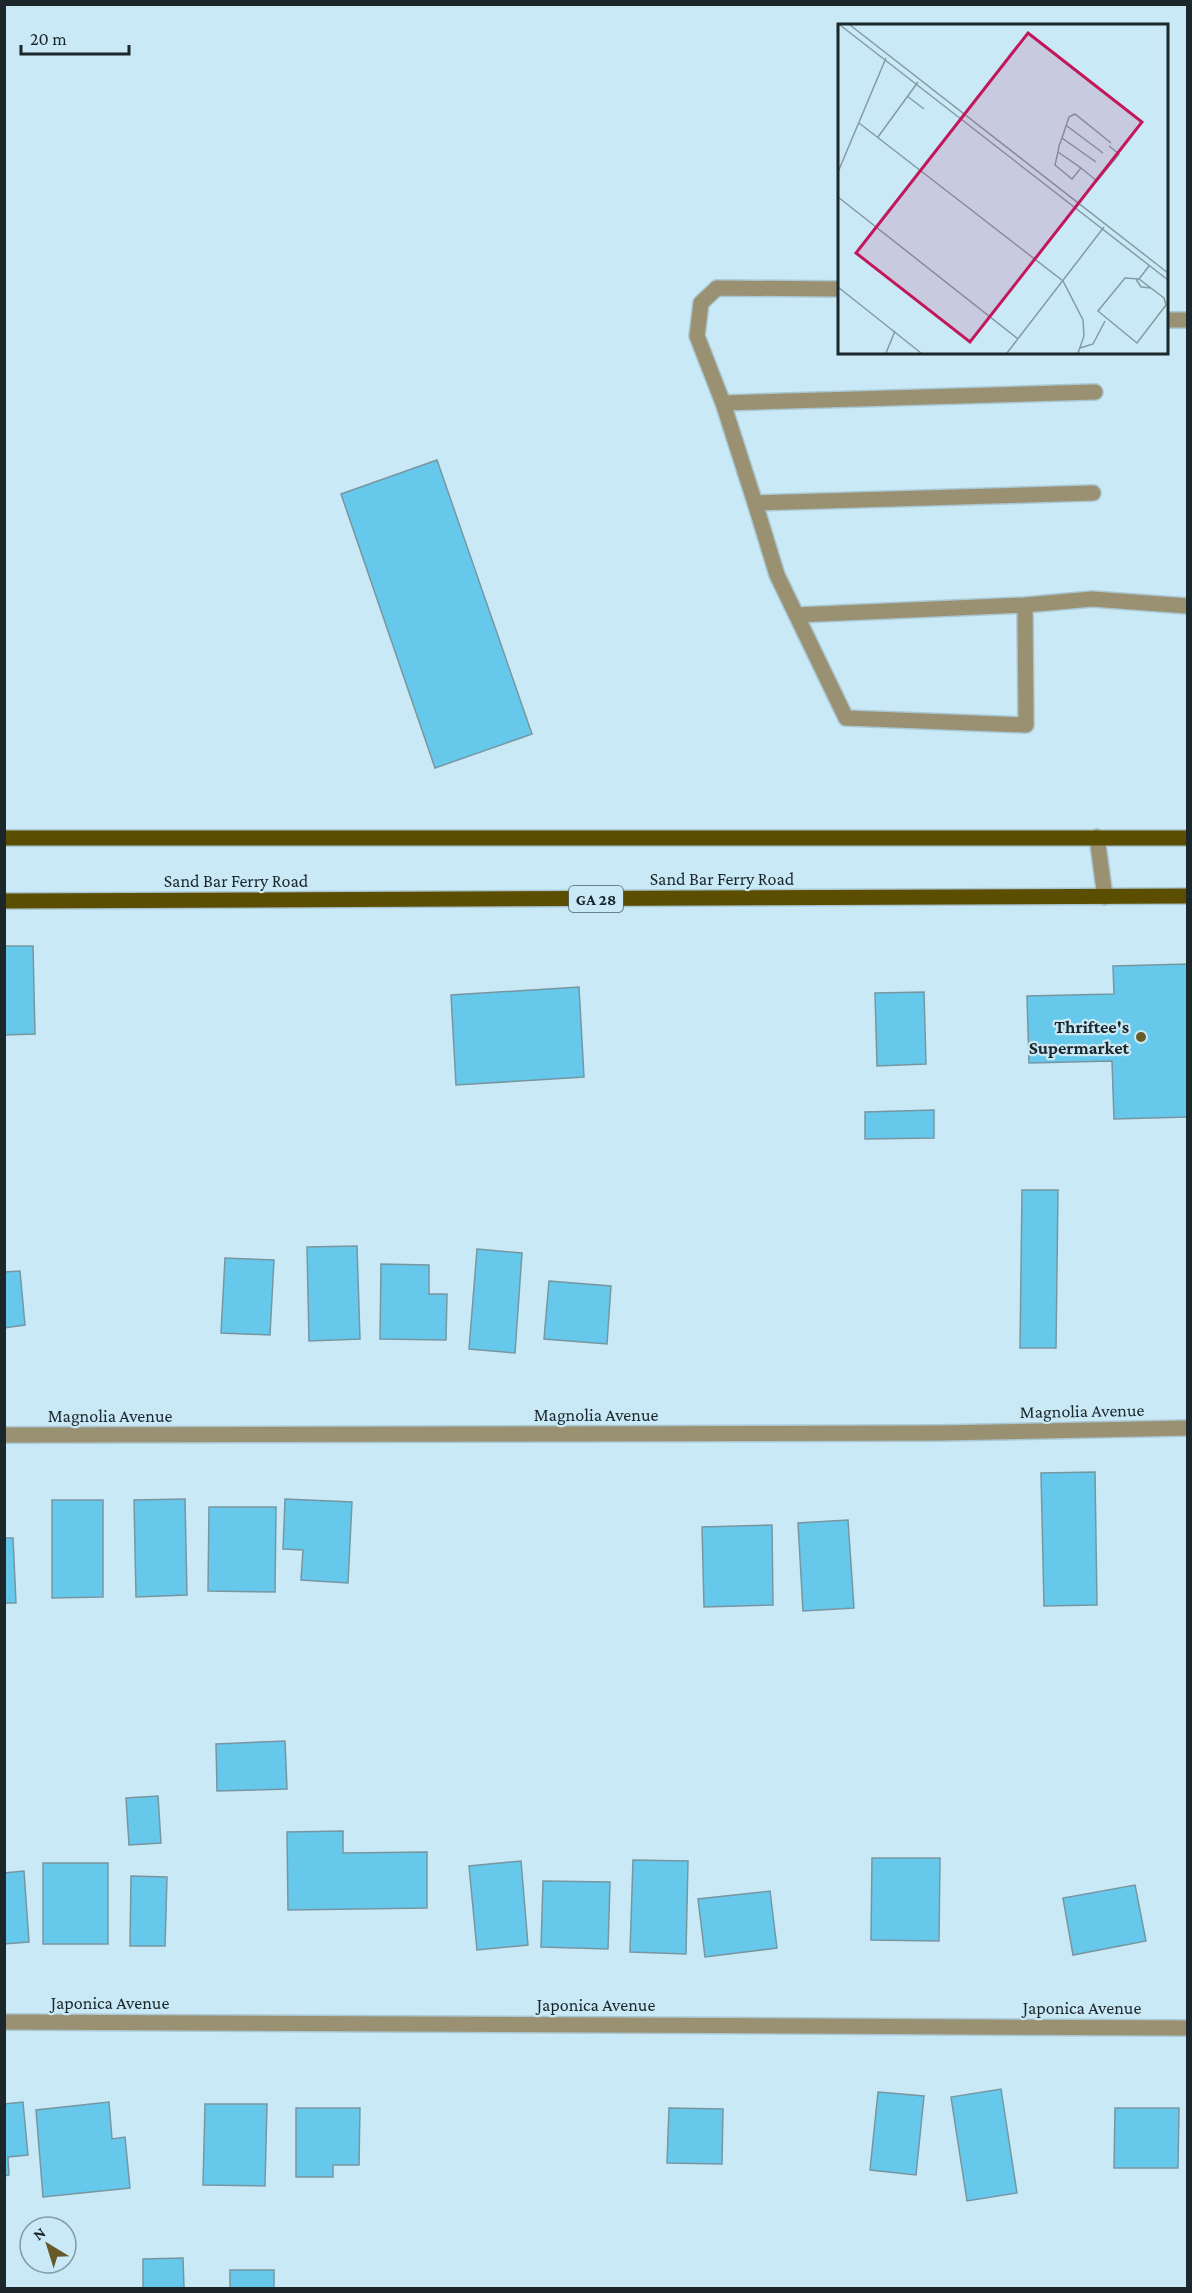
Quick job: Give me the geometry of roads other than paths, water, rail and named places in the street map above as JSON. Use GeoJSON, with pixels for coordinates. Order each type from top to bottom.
{"type":"FeatureCollection","features":[{"type":"Feature","properties":{"kind":"main road"},"geometry":{"type":"LineString","coordinates":[[4,838],[1188,838]]}},
{"type":"Feature","properties":{"kind":"main road","name":"Sand Bar Ferry Road"},"geometry":{"type":"LineString","coordinates":[[4,902],[1188,896]]}},
{"type":"Feature","properties":{"kind":"street"},"geometry":{"type":"LineString","coordinates":[[838,289],[717,288],[701,303],[697,336],[723,403],[777,575],[846,718],[1026,725],[1025,604]]}},
{"type":"Feature","properties":{"kind":"street"},"geometry":{"type":"LineString","coordinates":[[1168,320],[1188,320]]}},
{"type":"Feature","properties":{"kind":"street"},"geometry":{"type":"LineString","coordinates":[[723,403],[1095,392]]}},
{"type":"Feature","properties":{"kind":"street"},"geometry":{"type":"LineString","coordinates":[[755,503],[1094,493]]}},
{"type":"Feature","properties":{"kind":"street"},"geometry":{"type":"LineString","coordinates":[[796,615],[1092,599],[1188,606]]}},
{"type":"Feature","properties":{"kind":"street"},"geometry":{"type":"LineString","coordinates":[[1097,837],[1105,897]]}},
{"type":"Feature","properties":{"kind":"street","name":"Magnolia Avenue"},"geometry":{"type":"LineString","coordinates":[[4,1435],[940,1433],[1188,1428]]}},
{"type":"Feature","properties":{"kind":"street","name":"Japonica Avenue"},"geometry":{"type":"LineString","coordinates":[[4,2022],[1188,2028]]}},
{"type":"Feature","properties":{"kind":"place","name":"Thriftee's Supermarket"},"geometry":{"type":"Point","coordinates":[1141,1037]}}]}
